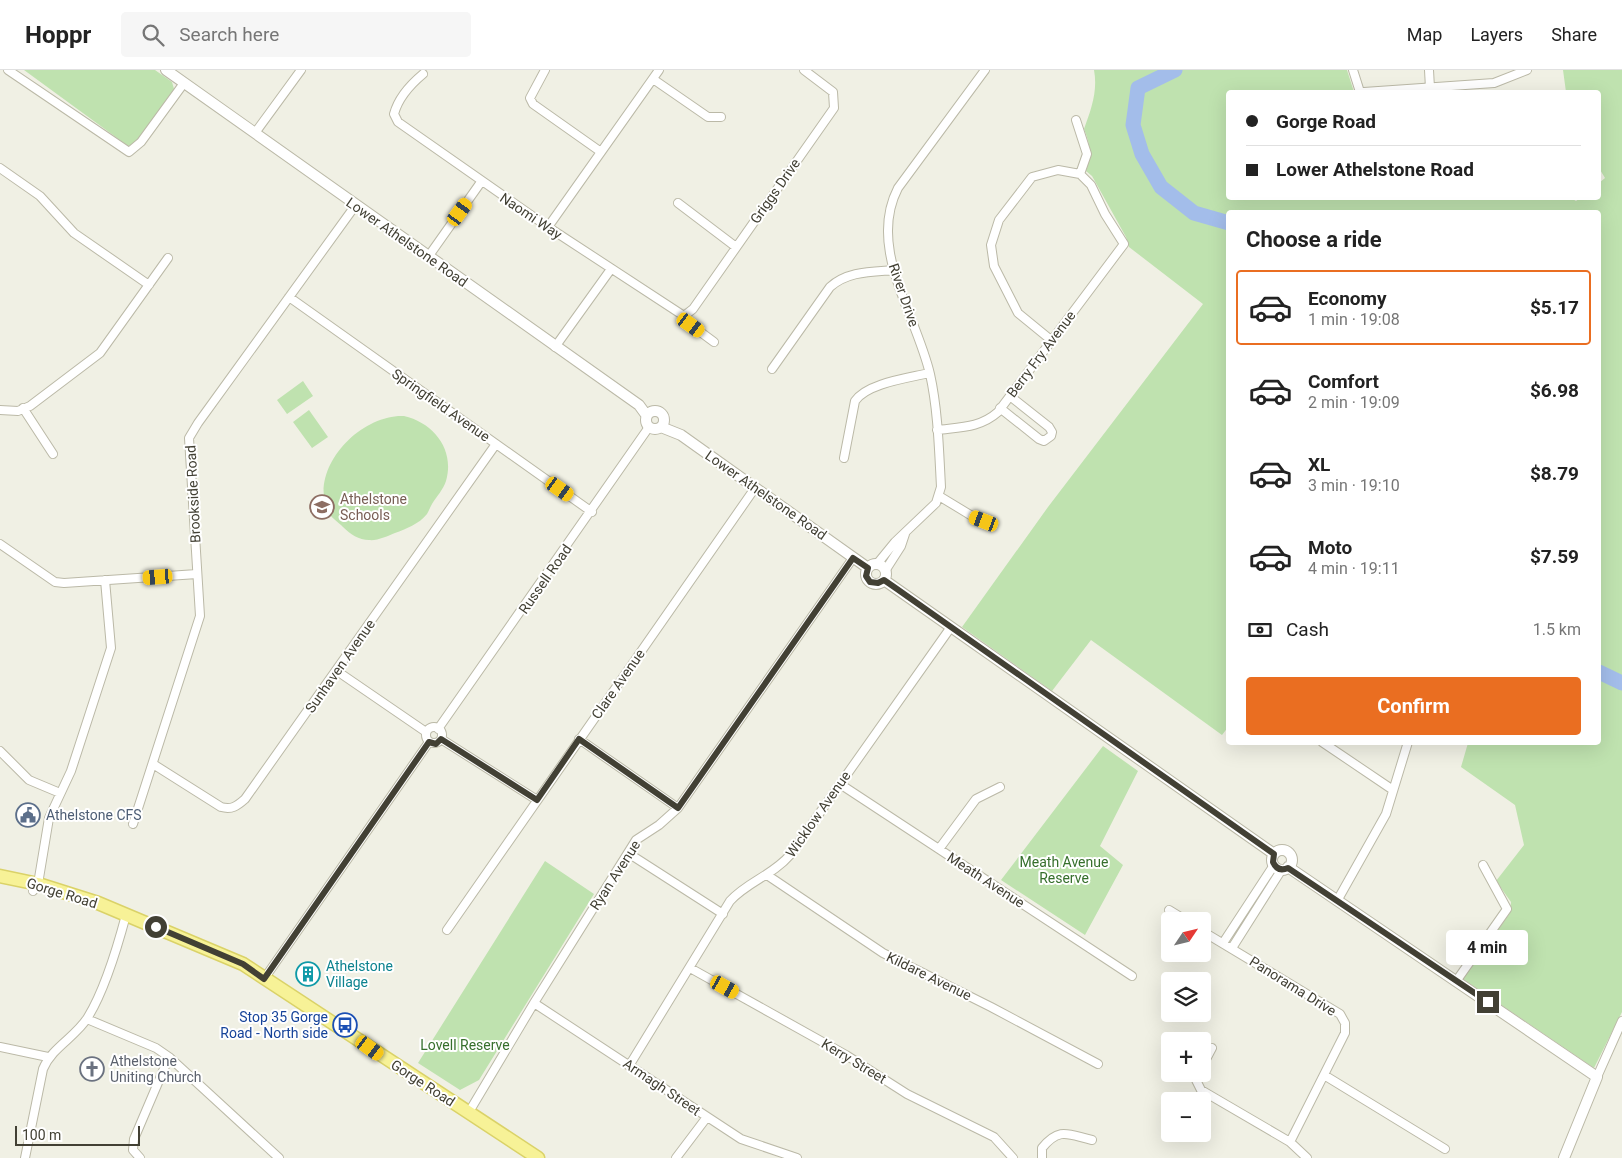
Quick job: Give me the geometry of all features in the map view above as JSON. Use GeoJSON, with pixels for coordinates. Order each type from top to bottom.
{"type":"FeatureCollection","features":[{"type":"Feature","properties":{"kind":"main road","name":"Gorge Road"},"geometry":{"type":"LineString","coordinates":[[0,876],[36,887],[86,907],[125,918],[261,977],[538,1158]]}},
{"type":"Feature","properties":{"kind":"main road","name":"Gorge Road"},"geometry":{"type":"LineString","coordinates":[[0,884],[36,887]]}},
{"type":"Feature","properties":{"kind":"street"},"geometry":{"type":"LineString","coordinates":[[8,70],[129,152],[141,142],[184,83]]}},
{"type":"Feature","properties":{"kind":"street","name":"Lower Athelstone Road"},"geometry":{"type":"LineString","coordinates":[[166,70],[355,206],[639,405],[647,416]]}},
{"type":"Feature","properties":{"kind":"street"},"geometry":{"type":"LineString","coordinates":[[255,133],[301,70]]}},
{"type":"Feature","properties":{"kind":"street"},"geometry":{"type":"LineString","coordinates":[[545,70],[532,90],[530,98],[533,104],[601,152]]}},
{"type":"Feature","properties":{"kind":"street"},"geometry":{"type":"LineString","coordinates":[[548,227],[660,70]]}},
{"type":"Feature","properties":{"kind":"street","name":"Griggs Drive"},"geometry":{"type":"LineString","coordinates":[[684,316],[693,308],[834,108],[834,92],[804,70]]}},
{"type":"Feature","properties":{"kind":"street","name":"River Drive"},"geometry":{"type":"LineString","coordinates":[[939,496],[942,487],[929,373],[924,352],[895,270],[888,234],[892,201],[921,155],[985,70]]}},
{"type":"Feature","properties":{"kind":"street"},"geometry":{"type":"LineString","coordinates":[[1353,70],[1361,90]]}},
{"type":"Feature","properties":{"kind":"street"},"geometry":{"type":"LineString","coordinates":[[1429,70],[1430,88]]}},
{"type":"Feature","properties":{"kind":"street"},"geometry":{"type":"LineString","coordinates":[[1396,90],[1494,83],[1527,70]]}},
{"type":"Feature","properties":{"kind":"street","name":"Naomi Way"},"geometry":{"type":"LineString","coordinates":[[423,74],[415,80],[396,105],[394,114],[398,122],[481,182],[684,316],[691,325],[714,342]]}},
{"type":"Feature","properties":{"kind":"street"},"geometry":{"type":"LineString","coordinates":[[653,79],[708,117],[721,117]]}},
{"type":"Feature","properties":{"kind":"street"},"geometry":{"type":"LineString","coordinates":[[1051,340],[1018,313],[994,266],[991,245],[999,220],[1032,177],[1058,170],[1080,174],[1087,154],[1076,120]]}},
{"type":"Feature","properties":{"kind":"street"},"geometry":{"type":"LineString","coordinates":[[0,168],[40,196],[74,233],[149,285]]}},
{"type":"Feature","properties":{"kind":"street","name":"Berry Fry Avenue"},"geometry":{"type":"LineString","coordinates":[[937,430],[977,426],[991,418],[1010,396],[1124,244],[1105,214],[1091,185],[1080,174]]}},
{"type":"Feature","properties":{"kind":"street"},"geometry":{"type":"LineString","coordinates":[[428,257],[481,182]]}},
{"type":"Feature","properties":{"kind":"street"},"geometry":{"type":"LineString","coordinates":[[678,203],[736,247]]}},
{"type":"Feature","properties":{"kind":"street","name":"Brookside Road"},"geometry":{"type":"LineString","coordinates":[[133,824],[200,616],[189,438],[355,206]]}},
{"type":"Feature","properties":{"kind":"street"},"geometry":{"type":"LineString","coordinates":[[0,410],[8,412],[23,408],[100,353],[168,258]]}},
{"type":"Feature","properties":{"kind":"street"},"geometry":{"type":"LineString","coordinates":[[555,346],[611,269]]}},
{"type":"Feature","properties":{"kind":"street"},"geometry":{"type":"LineString","coordinates":[[772,369],[830,287],[838,280],[854,274],[895,270]]}},
{"type":"Feature","properties":{"kind":"street","name":"Springfield Avenue"},"geometry":{"type":"LineString","coordinates":[[289,297],[592,512]]}},
{"type":"Feature","properties":{"kind":"street"},"geometry":{"type":"LineString","coordinates":[[844,458],[855,401],[858,396],[875,387],[929,373]]}},
{"type":"Feature","properties":{"kind":"street"},"geometry":{"type":"LineString","coordinates":[[1000,408],[1040,439],[1044,441],[1050,436],[1052,432],[1049,427],[1010,396]]}},
{"type":"Feature","properties":{"kind":"street"},"geometry":{"type":"LineString","coordinates":[[23,408],[53,454]]}},
{"type":"Feature","properties":{"kind":"street"},"geometry":{"type":"LineString","coordinates":[[653,412],[659,413],[663,418],[661,427],[649,428],[646,421],[647,416],[653,412]]}},
{"type":"Feature","properties":{"kind":"street","name":"Lower Athelstone Road"},"geometry":{"type":"LineString","coordinates":[[661,427],[681,435],[853,558],[879,571],[951,627],[1279,864],[1457,980],[1598,1077]]}},
{"type":"Feature","properties":{"kind":"street","name":"Russell Road"},"geometry":{"type":"LineString","coordinates":[[438,729],[592,512],[649,428]]}},
{"type":"Feature","properties":{"kind":"street","name":"Sunhaven Avenue"},"geometry":{"type":"LineString","coordinates":[[153,764],[221,807],[228,809],[238,806],[245,799],[337,670],[496,444]]}},
{"type":"Feature","properties":{"kind":"street","name":"Clare Avenue"},"geometry":{"type":"LineString","coordinates":[[447,930],[755,488]]}},
{"type":"Feature","properties":{"kind":"street"},"geometry":{"type":"LineString","coordinates":[[879,571],[895,542],[936,502],[939,496],[984,521]]}},
{"type":"Feature","properties":{"kind":"street"},"geometry":{"type":"LineString","coordinates":[[0,544],[55,582],[197,574]]}},
{"type":"Feature","properties":{"kind":"street","name":"Ryan Avenue"},"geometry":{"type":"LineString","coordinates":[[469,1112],[534,1003],[636,840],[659,826],[678,808],[853,558]]}},
{"type":"Feature","properties":{"kind":"street"},"geometry":{"type":"LineString","coordinates":[[36,887],[50,818],[71,771],[111,648],[105,580]]}},
{"type":"Feature","properties":{"kind":"street","name":"Wicklow Avenue"},"geometry":{"type":"LineString","coordinates":[[629,1066],[730,901],[741,890],[779,868],[790,855],[951,627]]}},
{"type":"Feature","properties":{"kind":"street"},"geometry":{"type":"LineString","coordinates":[[337,670],[426,732],[429,742]]}},
{"type":"Feature","properties":{"kind":"street"},"geometry":{"type":"LineString","coordinates":[[426,732],[430,728],[438,729],[442,733],[441,739],[436,744],[429,742]]}},
{"type":"Feature","properties":{"kind":"street"},"geometry":{"type":"LineString","coordinates":[[441,739],[537,800]]}},
{"type":"Feature","properties":{"kind":"street"},"geometry":{"type":"LineString","coordinates":[[579,739],[678,808]]}},
{"type":"Feature","properties":{"kind":"street"},"geometry":{"type":"LineString","coordinates":[[261,977],[429,742]]}},
{"type":"Feature","properties":{"kind":"street"},"geometry":{"type":"LineString","coordinates":[[1326,745],[1393,790]]}},
{"type":"Feature","properties":{"kind":"street"},"geometry":{"type":"LineString","coordinates":[[1337,901],[1386,814],[1407,745]]}},
{"type":"Feature","properties":{"kind":"street"},"geometry":{"type":"LineString","coordinates":[[0,751],[30,780],[60,793]]}},
{"type":"Feature","properties":{"kind":"street","name":"Meath Avenue"},"geometry":{"type":"LineString","coordinates":[[840,784],[1132,976]]}},
{"type":"Feature","properties":{"kind":"street"},"geometry":{"type":"LineString","coordinates":[[939,849],[976,799],[1000,787]]}},
{"type":"Feature","properties":{"kind":"street"},"geometry":{"type":"LineString","coordinates":[[628,852],[723,914]]}},
{"type":"Feature","properties":{"kind":"street"},"geometry":{"type":"LineString","coordinates":[[1222,943],[1279,864]]}},
{"type":"Feature","properties":{"kind":"street"},"geometry":{"type":"LineString","coordinates":[[1232,948],[1279,864]]}},
{"type":"Feature","properties":{"kind":"street"},"geometry":{"type":"LineString","coordinates":[[1457,980],[1507,909],[1483,865]]}},
{"type":"Feature","properties":{"kind":"street","name":"Kildare Avenue"},"geometry":{"type":"LineString","coordinates":[[767,875],[883,953],[991,1007],[1098,1064]]}},
{"type":"Feature","properties":{"kind":"street"},"geometry":{"type":"LineString","coordinates":[[25,1158],[42,1069],[48,1058],[87,1019],[114,954],[125,918]]}},
{"type":"Feature","properties":{"kind":"street","name":"Panorama Drive"},"geometry":{"type":"LineString","coordinates":[[1211,936],[1340,1014],[1345,1023],[1345,1033],[1290,1142]]}},
{"type":"Feature","properties":{"kind":"street","name":"Kerry Street"},"geometry":{"type":"LineString","coordinates":[[690,968],[846,1055],[908,1094],[994,1137],[1013,1158]]}},
{"type":"Feature","properties":{"kind":"street","name":"Armagh Street"},"geometry":{"type":"LineString","coordinates":[[534,1003],[740,1139],[797,1158]]}},
{"type":"Feature","properties":{"kind":"street"},"geometry":{"type":"LineString","coordinates":[[87,1019],[156,1048],[169,1057],[279,1158]]}},
{"type":"Feature","properties":{"kind":"street"},"geometry":{"type":"LineString","coordinates":[[1564,1158],[1622,1021]]}},
{"type":"Feature","properties":{"kind":"street"},"geometry":{"type":"LineString","coordinates":[[0,1047],[48,1058]]}},
{"type":"Feature","properties":{"kind":"street"},"geometry":{"type":"LineString","coordinates":[[140,1158],[133,1150],[134,1139],[169,1057]]}},
{"type":"Feature","properties":{"kind":"street"},"geometry":{"type":"LineString","coordinates":[[1324,1075],[1445,1149]]}},
{"type":"Feature","properties":{"kind":"street"},"geometry":{"type":"LineString","coordinates":[[1197,1082],[1201,1090],[1290,1142],[1307,1158]]}},
{"type":"Feature","properties":{"kind":"street"},"geometry":{"type":"LineString","coordinates":[[676,1158],[707,1117]]}},
{"type":"Feature","properties":{"kind":"street"},"geometry":{"type":"LineString","coordinates":[[1042,1158],[1042,1148],[1054,1136],[1073,1133],[1092,1140]]}},
{"type":"Feature","properties":{"kind":"green space"},"geometry":{"type":"Polygon","coordinates":[[[24,70],[155,70],[172,82],[174,89],[135,144],[128,146],[24,70]]]}},
{"type":"Feature","properties":{"kind":"green space"},"geometry":{"type":"Polygon","coordinates":[[[1094,70],[1347,70],[1353,90],[1226,90],[1226,200],[1576,201],[1601,200],[1601,181],[1605,178],[1601,171],[1601,90],[1566,90],[1563,70],[1622,70],[1622,1012],[1594,1068],[1463,979],[1510,913],[1511,902],[1496,881],[1524,845],[1515,805],[1461,767],[1467,745],[1601,745],[1601,210],[1226,210],[1226,730],[1222,735],[1091,640],[1052,691],[962,627],[1048,507],[1203,304],[1129,247],[1126,237],[1092,176],[1086,171],[1090,150],[1084,129],[1091,108],[1095,78],[1094,70]]]}},
{"type":"Feature","properties":{"kind":"green space"},"geometry":{"type":"Polygon","coordinates":[[[303,381],[313,396],[287,414],[277,400],[303,381]]]}},
{"type":"Feature","properties":{"kind":"green space"},"geometry":{"type":"Polygon","coordinates":[[[309,410],[328,437],[312,448],[293,422],[309,410]]]}},
{"type":"Feature","properties":{"kind":"green space"},"geometry":{"type":"Polygon","coordinates":[[[404,416],[415,420],[433,431],[440,440],[445,449],[447,459],[446,481],[424,518],[404,530],[379,539],[365,540],[358,538],[346,530],[327,510],[324,493],[326,476],[333,460],[356,433],[371,424],[388,418],[404,416]]]}},
{"type":"Feature","properties":{"kind":"green space","name":"Meath Avenue Reserve"},"geometry":{"type":"Polygon","coordinates":[[[1103,746],[1138,771],[1100,846],[1123,865],[1085,935],[1001,880],[1103,746]]]}},
{"type":"Feature","properties":{"kind":"green space","name":"Lovell Reserve"},"geometry":{"type":"Polygon","coordinates":[[[545,861],[594,894],[479,1080],[460,1090],[418,1063],[545,861]]]}},
{"type":"Feature","properties":{"kind":"waterway"},"geometry":{"type":"LineString","coordinates":[[1175,70],[1138,88],[1133,125],[1142,154],[1161,187],[1194,213],[1226,222]]}},
{"type":"Feature","properties":{"kind":"waterway"},"geometry":{"type":"LineString","coordinates":[[1601,673],[1622,683]]}},
{"type":"Feature","properties":{"kind":"place","name":"Athelstone Schools"},"geometry":{"type":"Point","coordinates":[322,507]}},
{"type":"Feature","properties":{"kind":"place","name":"Athelstone CFS"},"geometry":{"type":"Point","coordinates":[28,815]}},
{"type":"Feature","properties":{"kind":"place","name":"Athelstone Village"},"geometry":{"type":"Point","coordinates":[308,974]}},
{"type":"Feature","properties":{"kind":"place","name":"Stop 35 Gorge Road - North side"},"geometry":{"type":"Point","coordinates":[345,1025]}},
{"type":"Feature","properties":{"kind":"place","name":"Athelstone Uniting Church"},"geometry":{"type":"Point","coordinates":[92,1069]}},
{"type":"Feature","properties":{"kind":"route"},"geometry":{"type":"LineString","coordinates":[[156,927],[243,964],[264,979],[429,742],[436,744],[441,739],[537,800],[579,739],[678,808],[853,558],[868,568],[866,576],[870,582],[875,584],[884,580],[1274,854],[1272,859],[1276,868],[1288,868],[1488,1002]]}}]}
